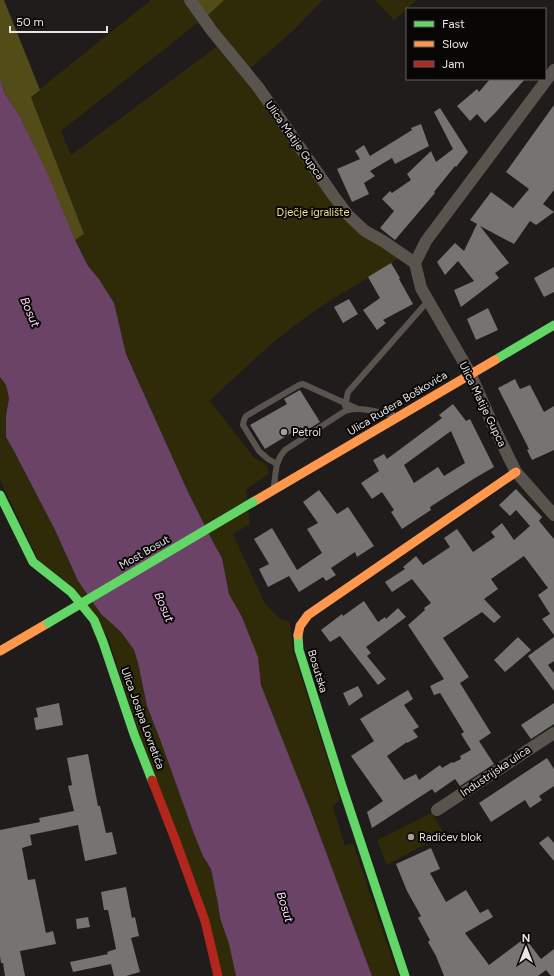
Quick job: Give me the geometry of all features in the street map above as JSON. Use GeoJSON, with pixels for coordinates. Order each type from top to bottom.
{"type":"FeatureCollection","features":[{"type":"Feature","properties":{"kind":"street","name":"Ulica Matije Gupca"},"geometry":{"type":"LineString","coordinates":[[190,0],[212,31],[258,87],[333,195],[348,214],[365,230],[415,263],[421,288],[470,374],[516,472],[554,515]]}},
{"type":"Feature","properties":{"kind":"street"},"geometry":{"type":"LineString","coordinates":[[415,263],[426,241],[554,70]]}},
{"type":"Feature","properties":{"kind":"street","name":"Ulica Ruđera Boškovića"},"geometry":{"type":"LineString","coordinates":[[253,502],[554,325]]}},
{"type":"Feature","properties":{"kind":"street","name":"Bosutska"},"geometry":{"type":"LineString","coordinates":[[405,976],[318,714],[299,650],[298,633],[300,626],[308,616],[516,472]]}},
{"type":"Feature","properties":{"kind":"street","name":"Ulica Josipa Lovretića"},"geometry":{"type":"LineString","coordinates":[[0,495],[33,562],[71,592],[94,620],[103,642],[134,734],[205,921],[218,976]]}},
{"type":"Feature","properties":{"kind":"street","name":"Most Bosut"},"geometry":{"type":"LineString","coordinates":[[0,651],[253,502]]}},
{"type":"Feature","properties":{"kind":"street","name":"Industrijska ulica"},"geometry":{"type":"LineString","coordinates":[[437,810],[554,733]]}},
{"type":"Feature","properties":{"kind":"lane"},"geometry":{"type":"LineString","coordinates":[[345,411],[345,403],[348,392],[428,301]]}},
{"type":"Feature","properties":{"kind":"lane"},"geometry":{"type":"LineString","coordinates":[[277,464],[268,459],[259,451],[243,425],[246,416],[303,384],[358,409]]}},
{"type":"Feature","properties":{"kind":"lane"},"geometry":{"type":"LineString","coordinates":[[274,490],[277,464],[280,456],[285,450],[345,411],[358,409],[398,416]]}},
{"type":"Feature","properties":{"kind":"green space","name":"Dječje igralište"},"geometry":{"type":"Polygon","coordinates":[[[151,0],[185,0],[200,21],[61,131],[71,155],[219,45],[248,81],[319,183],[400,257],[292,327],[250,363],[210,401],[255,459],[264,463],[269,473],[246,490],[250,524],[233,534],[265,604],[279,618],[290,622],[293,651],[340,799],[333,807],[345,846],[353,843],[398,976],[372,976],[310,809],[261,685],[258,657],[242,617],[229,594],[222,558],[188,492],[126,354],[114,303],[99,279],[88,266],[75,240],[84,234],[31,96],[151,0]]]}},
{"type":"Feature","properties":{"kind":"green space"},"geometry":{"type":"Polygon","coordinates":[[[224,0],[323,0],[293,31],[248,70],[206,17],[224,0]]]}},
{"type":"Feature","properties":{"kind":"green space"},"geometry":{"type":"Polygon","coordinates":[[[375,0],[417,0],[406,8],[394,20],[375,0]]]}},
{"type":"Feature","properties":{"kind":"green space"},"geometry":{"type":"Polygon","coordinates":[[[0,377],[6,385],[9,398],[6,416],[6,437],[55,530],[78,581],[101,614],[121,632],[134,650],[147,706],[194,834],[203,856],[211,869],[220,918],[229,944],[236,976],[223,976],[139,733],[108,637],[39,562],[0,480],[0,377]]]}},
{"type":"Feature","properties":{"kind":"green space","name":"Radićev blok"},"geometry":{"type":"Polygon","coordinates":[[[432,813],[444,834],[387,865],[377,840],[432,813]]]}},
{"type":"Feature","properties":{"kind":"shaded area"},"geometry":{"type":"Polygon","coordinates":[[[0,0],[4,0],[40,90],[31,97],[84,234],[75,240],[19,115],[4,92],[0,78],[0,0]]]}},
{"type":"Feature","properties":{"kind":"shaded area"},"geometry":{"type":"Polygon","coordinates":[[[194,0],[224,0],[206,17],[194,0]]]}},
{"type":"Feature","properties":{"kind":"water","name":"Bosut"},"geometry":{"type":"Polygon","coordinates":[[[0,78],[4,92],[19,115],[48,175],[75,240],[88,266],[99,279],[114,303],[126,354],[188,492],[222,558],[229,594],[242,617],[258,657],[261,685],[310,809],[372,976],[236,976],[229,944],[220,918],[211,869],[203,856],[194,834],[147,706],[134,650],[121,632],[101,614],[78,581],[55,530],[6,437],[6,416],[9,398],[6,385],[0,377],[0,78]]]}},
{"type":"Feature","properties":{"kind":"building"},"geometry":{"type":"Polygon","coordinates":[[[489,80],[524,80],[485,123],[477,114],[470,121],[457,106],[477,89],[479,92],[489,80]]]}},
{"type":"Feature","properties":{"kind":"building"},"geometry":{"type":"Polygon","coordinates":[[[554,105],[554,190],[543,204],[554,212],[536,225],[530,221],[514,244],[480,226],[509,263],[495,273],[499,278],[461,307],[454,290],[474,281],[458,261],[445,275],[437,262],[455,243],[464,251],[477,224],[470,220],[491,192],[513,208],[529,189],[506,172],[554,105]]]}},
{"type":"Feature","properties":{"kind":"building"},"geometry":{"type":"Polygon","coordinates":[[[440,108],[468,152],[395,240],[380,228],[394,211],[382,199],[390,191],[392,193],[411,180],[407,174],[431,151],[436,162],[453,149],[434,112],[440,108]]]}},
{"type":"Feature","properties":{"kind":"building"},"geometry":{"type":"Polygon","coordinates":[[[421,124],[429,146],[395,164],[392,158],[370,171],[375,176],[364,183],[369,194],[352,202],[337,169],[360,159],[355,151],[364,145],[370,156],[412,130],[411,128],[421,124]]]}},
{"type":"Feature","properties":{"kind":"building"},"geometry":{"type":"Polygon","coordinates":[[[391,263],[413,304],[383,320],[386,323],[377,330],[363,310],[380,298],[368,277],[391,263]]]}},
{"type":"Feature","properties":{"kind":"building"},"geometry":{"type":"Polygon","coordinates":[[[554,267],[554,292],[544,297],[534,278],[554,267]]]}},
{"type":"Feature","properties":{"kind":"building"},"geometry":{"type":"Polygon","coordinates":[[[349,299],[358,314],[343,323],[334,307],[349,299]]]}},
{"type":"Feature","properties":{"kind":"building"},"geometry":{"type":"Polygon","coordinates":[[[488,308],[498,330],[476,340],[467,319],[488,308]]]}},
{"type":"Feature","properties":{"kind":"building"},"geometry":{"type":"Polygon","coordinates":[[[515,379],[520,389],[530,385],[544,412],[554,406],[554,450],[532,460],[527,450],[529,449],[498,388],[515,379]]]}},
{"type":"Feature","properties":{"kind":"building"},"geometry":{"type":"Polygon","coordinates":[[[300,390],[320,422],[304,432],[301,427],[265,449],[250,425],[287,404],[284,399],[300,390]]]}},
{"type":"Feature","properties":{"kind":"building"},"geometry":{"type":"Polygon","coordinates":[[[453,404],[466,421],[470,419],[494,467],[430,507],[431,510],[402,529],[391,512],[394,510],[382,492],[372,499],[361,483],[379,471],[373,460],[384,454],[387,459],[442,418],[439,415],[453,404]],[[451,431],[404,465],[414,483],[438,467],[444,476],[465,463],[451,431]]]}},
{"type":"Feature","properties":{"kind":"building"},"geometry":{"type":"Polygon","coordinates":[[[516,489],[542,517],[539,521],[554,539],[554,635],[542,619],[550,614],[538,595],[548,588],[524,556],[491,579],[498,589],[484,599],[501,617],[494,623],[482,612],[443,638],[469,677],[460,683],[491,733],[479,741],[494,764],[460,786],[455,779],[435,793],[432,789],[372,828],[367,812],[383,801],[351,756],[374,741],[360,719],[408,690],[413,699],[404,705],[419,727],[413,730],[418,737],[407,742],[387,756],[404,780],[416,774],[419,780],[440,765],[442,768],[461,759],[460,756],[471,750],[461,734],[464,732],[440,693],[434,695],[430,686],[444,679],[408,625],[425,610],[424,608],[431,603],[412,579],[392,592],[385,582],[405,569],[403,567],[416,556],[423,565],[450,547],[444,538],[457,529],[473,552],[495,537],[491,532],[502,523],[514,540],[530,526],[516,510],[510,516],[499,505],[516,489]]]}},
{"type":"Feature","properties":{"kind":"building"},"geometry":{"type":"Polygon","coordinates":[[[319,490],[337,514],[348,507],[374,546],[357,557],[355,552],[331,568],[336,575],[326,581],[323,577],[299,592],[289,576],[268,587],[259,569],[269,564],[254,539],[272,528],[297,570],[322,553],[307,529],[318,523],[303,502],[319,490]]]}},
{"type":"Feature","properties":{"kind":"building"},"geometry":{"type":"Polygon","coordinates":[[[364,601],[378,622],[385,617],[386,619],[398,608],[406,617],[366,647],[371,653],[367,656],[386,679],[378,685],[340,636],[330,642],[321,630],[342,614],[343,616],[364,601]]]}},
{"type":"Feature","properties":{"kind":"building"},"geometry":{"type":"Polygon","coordinates":[[[518,637],[531,650],[505,672],[494,660],[518,637]]]}},
{"type":"Feature","properties":{"kind":"building"},"geometry":{"type":"Polygon","coordinates":[[[554,637],[554,661],[548,665],[554,673],[554,691],[528,656],[554,637]]]}},
{"type":"Feature","properties":{"kind":"building"},"geometry":{"type":"Polygon","coordinates":[[[358,686],[363,696],[349,706],[343,693],[358,686]]]}},
{"type":"Feature","properties":{"kind":"building"},"geometry":{"type":"Polygon","coordinates":[[[59,703],[63,725],[36,730],[34,718],[38,717],[36,708],[59,703]]]}},
{"type":"Feature","properties":{"kind":"building"},"geometry":{"type":"Polygon","coordinates":[[[554,703],[554,724],[531,739],[521,725],[554,703]]]}},
{"type":"Feature","properties":{"kind":"building"},"geometry":{"type":"Polygon","coordinates":[[[88,754],[98,806],[100,806],[106,833],[112,832],[117,854],[85,861],[78,825],[30,835],[32,845],[22,848],[28,880],[35,879],[46,933],[53,931],[56,944],[20,951],[25,976],[5,976],[3,963],[1,963],[0,956],[0,830],[40,822],[39,818],[74,811],[68,786],[72,785],[67,758],[88,754]]]}},
{"type":"Feature","properties":{"kind":"building"},"geometry":{"type":"Polygon","coordinates":[[[547,758],[554,769],[554,786],[539,796],[542,800],[530,808],[525,800],[491,822],[479,803],[547,758]]]}},
{"type":"Feature","properties":{"kind":"building"},"geometry":{"type":"Polygon","coordinates":[[[548,836],[554,843],[554,861],[539,843],[548,836]]]}},
{"type":"Feature","properties":{"kind":"building"},"geometry":{"type":"Polygon","coordinates":[[[431,848],[440,869],[430,873],[446,902],[466,890],[480,913],[488,909],[493,917],[465,933],[489,965],[525,938],[541,959],[554,949],[554,976],[551,976],[546,970],[538,976],[444,976],[436,956],[428,942],[430,940],[418,918],[421,916],[407,891],[396,864],[431,848]]]}},
{"type":"Feature","properties":{"kind":"building"},"geometry":{"type":"Polygon","coordinates":[[[126,887],[132,918],[135,917],[139,936],[131,938],[140,972],[126,976],[114,976],[111,964],[73,972],[70,962],[108,954],[107,952],[116,949],[108,910],[104,910],[101,892],[126,887]]]}},
{"type":"Feature","properties":{"kind":"building"},"geometry":{"type":"Polygon","coordinates":[[[88,917],[90,927],[77,929],[76,919],[88,917]]]}},
{"type":"Feature","properties":{"kind":"traffic: fast"},"geometry":{"type":"LineString","coordinates":[[495,360],[554,325]]}},
{"type":"Feature","properties":{"kind":"traffic: fast"},"geometry":{"type":"LineString","coordinates":[[0,495],[33,562],[71,592],[94,620],[103,642],[134,734],[152,780]]}},
{"type":"Feature","properties":{"kind":"traffic: fast"},"geometry":{"type":"LineString","coordinates":[[48,623],[253,502]]}},
{"type":"Feature","properties":{"kind":"traffic: fast"},"geometry":{"type":"LineString","coordinates":[[298,635],[299,650],[405,976]]}},
{"type":"Feature","properties":{"kind":"traffic: slow"},"geometry":{"type":"LineString","coordinates":[[253,502],[495,360]]}},
{"type":"Feature","properties":{"kind":"traffic: slow"},"geometry":{"type":"LineString","coordinates":[[298,635],[300,626],[308,615],[516,472]]}},
{"type":"Feature","properties":{"kind":"traffic: slow"},"geometry":{"type":"LineString","coordinates":[[0,651],[48,623]]}},
{"type":"Feature","properties":{"kind":"traffic: jam"},"geometry":{"type":"LineString","coordinates":[[152,780],[205,921],[218,976]]}},
{"type":"Feature","properties":{"kind":"place","name":"Petrol"},"geometry":{"type":"Point","coordinates":[284,432]}},
{"type":"Feature","properties":{"kind":"place","name":"Radićev blok"},"geometry":{"type":"Point","coordinates":[411,837]}}]}
